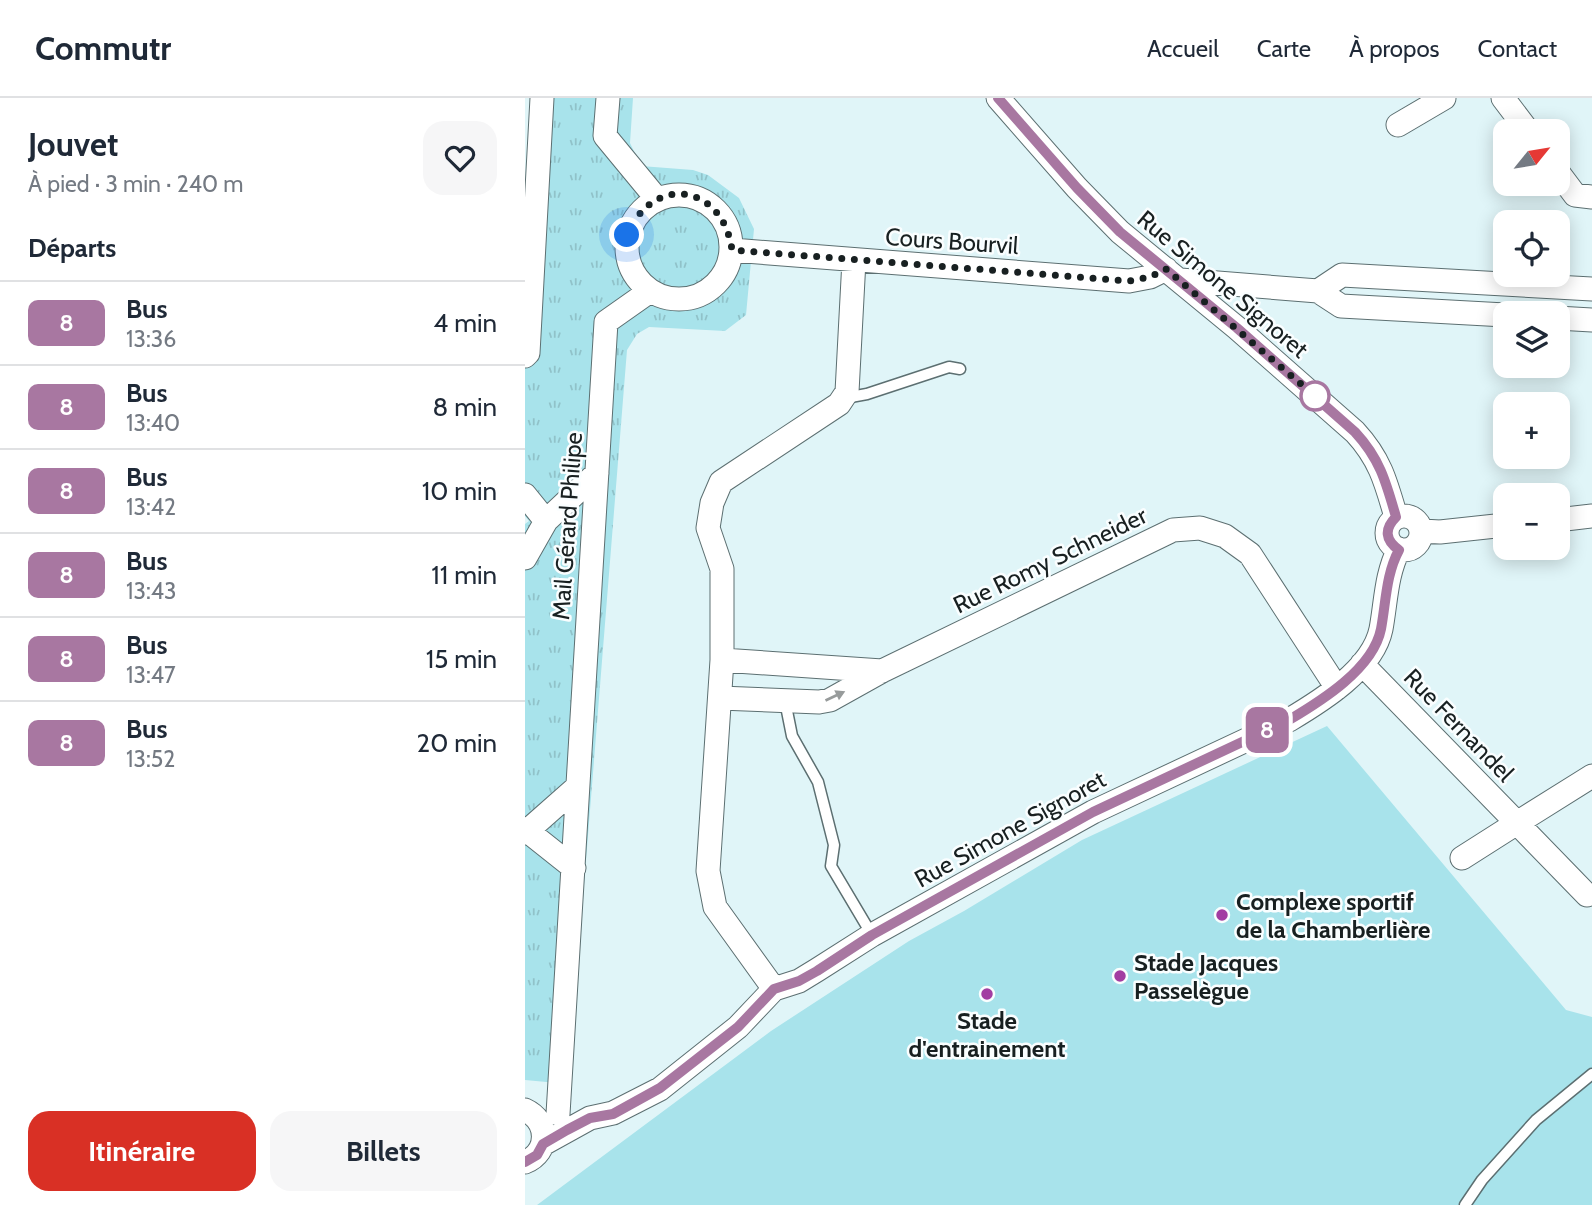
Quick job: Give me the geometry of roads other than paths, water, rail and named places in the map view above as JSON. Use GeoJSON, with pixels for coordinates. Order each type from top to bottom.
{"type":"FeatureCollection","features":[{"type":"Feature","properties":{"kind":"street"},"geometry":{"type":"LineString","coordinates":[[525,356],[528,353],[530,237],[542,98]]}},
{"type":"Feature","properties":{"kind":"street"},"geometry":{"type":"LineString","coordinates":[[608,98],[605,136],[657,199]]}},
{"type":"Feature","properties":{"kind":"street","name":"Rue Simone Signoret"},"geometry":{"type":"LineString","coordinates":[[998,98],[1077,188],[1120,232],[1363,440],[1382,469],[1396,517]]}},
{"type":"Feature","properties":{"kind":"street"},"geometry":{"type":"LineString","coordinates":[[1398,125],[1444,98]]}},
{"type":"Feature","properties":{"kind":"street"},"geometry":{"type":"LineString","coordinates":[[1503,98],[1519,119]]}},
{"type":"Feature","properties":{"kind":"street"},"geometry":{"type":"LineString","coordinates":[[1570,187],[1576,195],[1592,197]]}},
{"type":"Feature","properties":{"kind":"street"},"geometry":{"type":"LineString","coordinates":[[674,194],[692,196],[708,203],[722,216],[729,232],[732,250],[729,265],[721,279],[709,290],[695,297],[680,300],[664,298],[650,291],[638,280],[630,267],[626,251],[627,235],[633,220],[643,207],[657,199],[674,194]]}},
{"type":"Feature","properties":{"kind":"street","name":"Cours Bourvil"},"geometry":{"type":"LineString","coordinates":[[732,250],[1129,281],[1173,275],[1318,291],[1341,306],[1493,314]]}},
{"type":"Feature","properties":{"kind":"street"},"geometry":{"type":"LineString","coordinates":[[774,989],[715,908],[708,871],[722,660],[722,569],[708,528],[712,503],[721,482],[839,404],[847,392],[853,260]]}},
{"type":"Feature","properties":{"kind":"street"},"geometry":{"type":"LineString","coordinates":[[1318,291],[1342,275],[1592,289]]}},
{"type":"Feature","properties":{"kind":"street","name":"Mail Gérard Philipe"},"geometry":{"type":"LineString","coordinates":[[558,1114],[606,322],[650,291]]}},
{"type":"Feature","properties":{"kind":"street"},"geometry":{"type":"LineString","coordinates":[[1570,319],[1592,320]]}},
{"type":"Feature","properties":{"kind":"street"},"geometry":{"type":"LineString","coordinates":[[546,521],[597,473]]}},
{"type":"Feature","properties":{"kind":"street","name":"Mail Gérard Philipe"},"geometry":{"type":"LineString","coordinates":[[525,495],[546,521],[525,558]]}},
{"type":"Feature","properties":{"kind":"street"},"geometry":{"type":"LineString","coordinates":[[1405,515],[1413,517],[1422,531],[1420,540],[1408,550],[1399,550],[1390,544],[1386,534],[1388,524],[1396,517],[1405,515]]}},
{"type":"Feature","properties":{"kind":"street"},"geometry":{"type":"LineString","coordinates":[[1570,519],[1592,516]]}},
{"type":"Feature","properties":{"kind":"street"},"geometry":{"type":"LineString","coordinates":[[1422,531],[1440,532],[1493,526]]}},
{"type":"Feature","properties":{"kind":"street","name":"Rue Romy Schneider"},"geometry":{"type":"LineString","coordinates":[[720,698],[831,701],[882,670],[1173,530],[1200,528],[1225,537],[1250,554],[1337,688]]}},
{"type":"Feature","properties":{"kind":"street","name":"Rue Simone Signoret"},"geometry":{"type":"LineString","coordinates":[[529,1112],[543,1111],[590,1118],[613,1114],[660,1088],[738,1027],[774,989],[799,981],[872,935],[1093,812],[1289,720],[1337,688],[1362,664],[1380,634],[1391,566],[1399,550]]}},
{"type":"Feature","properties":{"kind":"street","name":"Rue Romy Schneider"},"geometry":{"type":"LineString","coordinates":[[722,660],[882,670]]}},
{"type":"Feature","properties":{"kind":"street","name":"Rue Fernandel"},"geometry":{"type":"LineString","coordinates":[[1362,664],[1587,895]]}},
{"type":"Feature","properties":{"kind":"street"},"geometry":{"type":"LineString","coordinates":[[1462,858],[1592,776]]}},
{"type":"Feature","properties":{"kind":"street"},"geometry":{"type":"LineString","coordinates":[[574,868],[526,830],[577,787]]}},
{"type":"Feature","properties":{"kind":"street"},"geometry":{"type":"LineString","coordinates":[[529,1112],[541,1122],[543,1144]]}},
{"type":"Feature","properties":{"kind":"street","name":"Rue Simone Signoret"},"geometry":{"type":"LineString","coordinates":[[526,1166],[543,1144],[590,1118]]}},
{"type":"Feature","properties":{"kind":"lane"},"geometry":{"type":"LineString","coordinates":[[842,398],[867,394],[949,367],[960,369]]}},
{"type":"Feature","properties":{"kind":"lane"},"geometry":{"type":"LineString","coordinates":[[785,701],[792,736],[818,782],[834,845],[831,866],[872,935]]}},
{"type":"Feature","properties":{"kind":"lane"},"geometry":{"type":"LineString","coordinates":[[1465,1205],[1482,1180],[1535,1120],[1592,1074]]}},
{"type":"Feature","properties":{"kind":"place","name":"Complexe sportif de la Chamberlière"},"geometry":{"type":"Point","coordinates":[1222,915]}},
{"type":"Feature","properties":{"kind":"place","name":"Stade Jacques Passelègue"},"geometry":{"type":"Point","coordinates":[1120,976]}},
{"type":"Feature","properties":{"kind":"place","name":"Stade d'entrainement"},"geometry":{"type":"Point","coordinates":[987,994]}}]}
